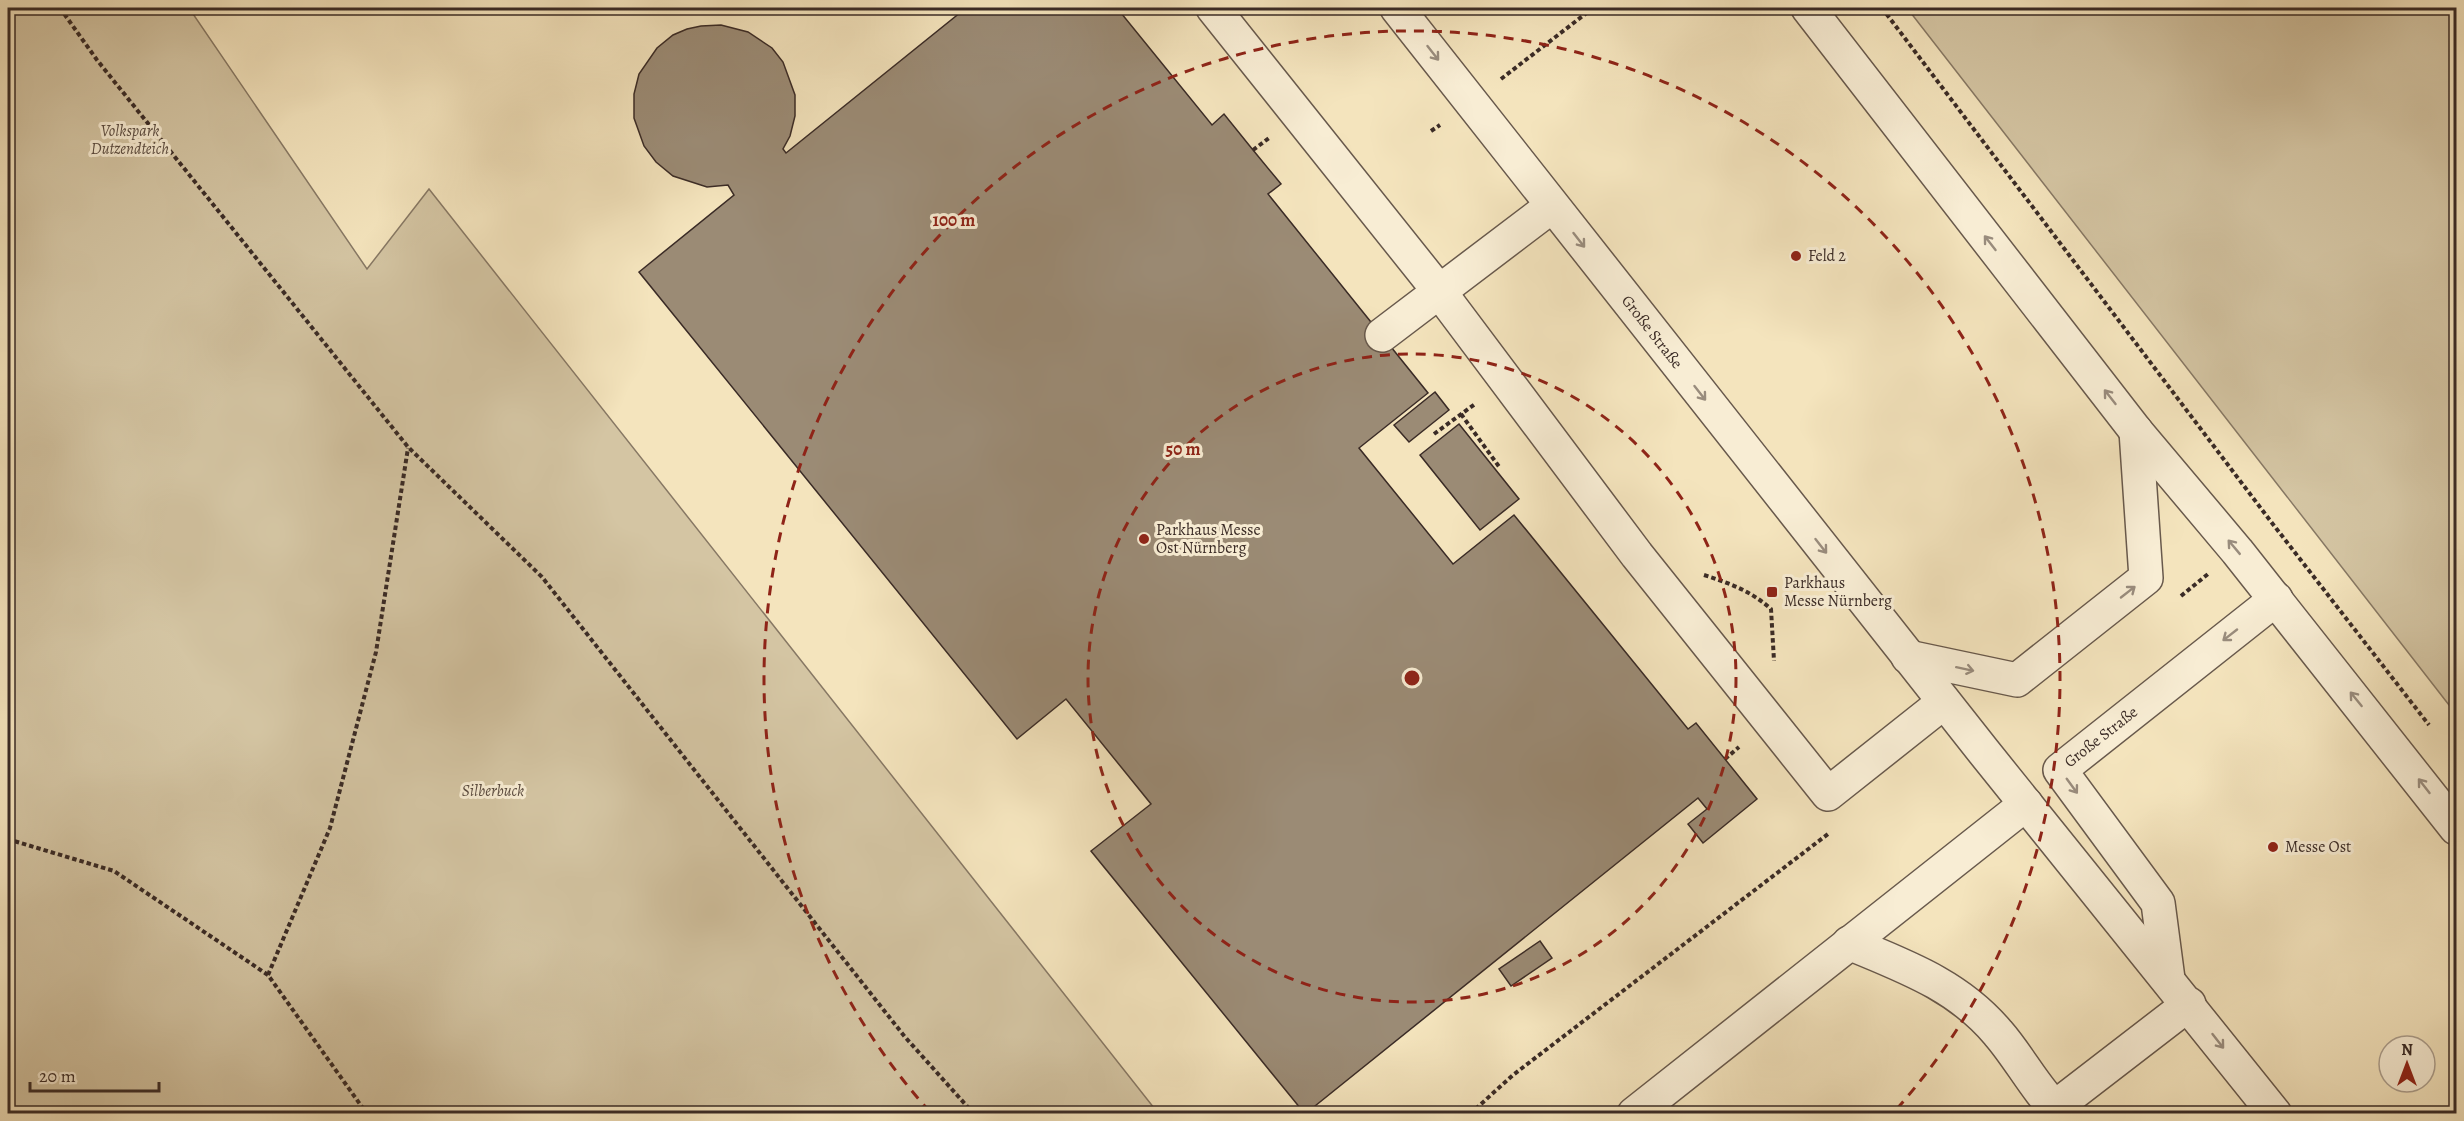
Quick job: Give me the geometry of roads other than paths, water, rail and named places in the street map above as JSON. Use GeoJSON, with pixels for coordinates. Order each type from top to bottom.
{"type":"FeatureCollection","features":[{"type":"Feature","properties":{"kind":"lane"},"geometry":{"type":"LineString","coordinates":[[1213,8],[1439,291],[1637,555],[1828,794],[1944,702]]}},
{"type":"Feature","properties":{"kind":"lane","name":"Große Straße"},"geometry":{"type":"LineString","coordinates":[[1396,8],[1908,657],[2275,1113]]}},
{"type":"Feature","properties":{"kind":"lane"},"geometry":{"type":"LineString","coordinates":[[1808,8],[2136,431],[2276,599],[2457,828]]}},
{"type":"Feature","properties":{"kind":"lane"},"geometry":{"type":"LineString","coordinates":[[1382,335],[1552,206]]}},
{"type":"Feature","properties":{"kind":"lane"},"geometry":{"type":"LineString","coordinates":[[1908,657],[2017,680],[2146,578],[2136,431]]}},
{"type":"Feature","properties":{"kind":"lane","name":"Große Straße"},"geometry":{"type":"LineString","coordinates":[[2168,979],[2158,903],[2060,770],[2276,599]]}},
{"type":"Feature","properties":{"kind":"lane"},"geometry":{"type":"LineString","coordinates":[[1634,1113],[2026,804]]}},
{"type":"Feature","properties":{"kind":"lane"},"geometry":{"type":"LineString","coordinates":[[1849,944],[1926,975],[1972,1006],[1998,1032],[2058,1113],[2067,1098],[2189,1004]]}},
{"type":"Feature","properties":{"kind":"place","name":"Feld 2"},"geometry":{"type":"Point","coordinates":[1796,256]}},
{"type":"Feature","properties":{"kind":"place","name":"Parkhaus Messe Ost Nürnberg"},"geometry":{"type":"Point","coordinates":[1144,539]}},
{"type":"Feature","properties":{"kind":"place","name":"Parkhaus Messe Nürnberg"},"geometry":{"type":"Point","coordinates":[1772,592]}},
{"type":"Feature","properties":{"kind":"place","name":"Messe Ost"},"geometry":{"type":"Point","coordinates":[2273,847]}},
{"type":"Feature","properties":{"kind":"park label","name":"Volkspark Dutzendteich"},"geometry":{"type":"Point","coordinates":[130,140]}},
{"type":"Feature","properties":{"kind":"park label","name":"Silberbuck"},"geometry":{"type":"Point","coordinates":[493,791]}}]}
